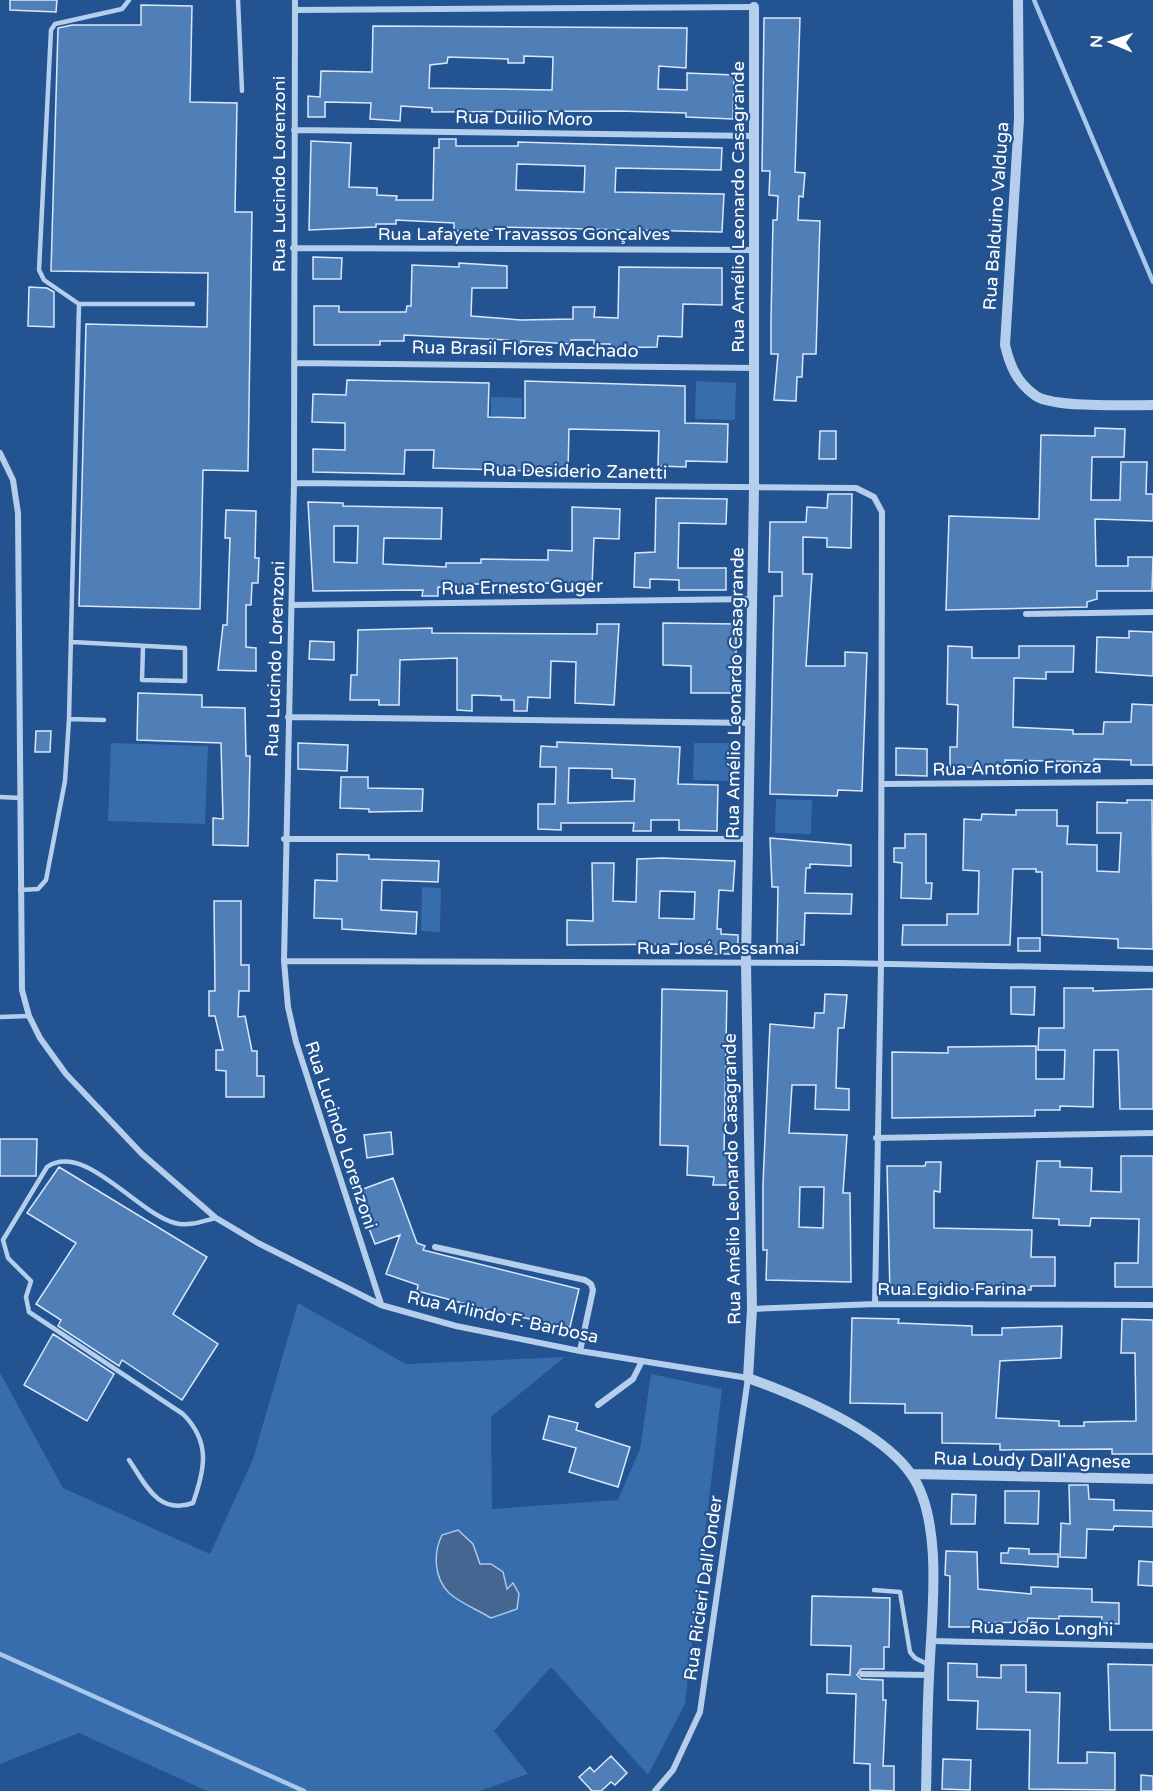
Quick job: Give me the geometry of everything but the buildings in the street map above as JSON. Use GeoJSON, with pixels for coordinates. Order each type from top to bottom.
{"type":"FeatureCollection","features":[{"type":"Feature","properties":{"kind":"street","name":"Rua Lucindo Lorenzoni"},"geometry":{"type":"LineString","coordinates":[[295,0],[294,483],[284,839],[284,961],[288,1007],[296,1042],[381,1305]]}},
{"type":"Feature","properties":{"kind":"street","name":"Rua Balduino Valduga"},"geometry":{"type":"LineString","coordinates":[[1018,0],[1019,119],[1005,345],[1011,368],[1022,384],[1038,397],[1062,402],[1153,405]]}},
{"type":"Feature","properties":{"kind":"street"},"geometry":{"type":"LineString","coordinates":[[295,10],[754,8]]}},
{"type":"Feature","properties":{"kind":"street","name":"Rua Amélio Leonardo Casagrande"},"geometry":{"type":"LineString","coordinates":[[748,1378],[752,1309],[746,963],[752,723],[756,250],[754,8]]}},
{"type":"Feature","properties":{"kind":"street","name":"Rua Duilio Moro"},"geometry":{"type":"LineString","coordinates":[[294,130],[754,136]]}},
{"type":"Feature","properties":{"kind":"street","name":"Rua Lafayete Travassos Gonçalves"},"geometry":{"type":"LineString","coordinates":[[293,248],[756,250]]}},
{"type":"Feature","properties":{"kind":"street","name":"Rua Brasil Flores Machado"},"geometry":{"type":"LineString","coordinates":[[294,363],[755,368]]}},
{"type":"Feature","properties":{"kind":"street","name":"Rua Arlindo F. Barbosa"},"geometry":{"type":"LineString","coordinates":[[0,454],[13,480],[18,513],[22,990],[29,1017],[40,1038],[66,1074],[142,1154],[216,1218],[258,1243],[381,1305],[456,1326],[580,1351],[748,1378]]}},
{"type":"Feature","properties":{"kind":"street","name":"Rua Desiderio Zanetti"},"geometry":{"type":"LineString","coordinates":[[294,483],[856,488],[874,497],[882,512],[882,784]]}},
{"type":"Feature","properties":{"kind":"street","name":"Rua Ernesto Guger"},"geometry":{"type":"LineString","coordinates":[[292,605],[752,599]]}},
{"type":"Feature","properties":{"kind":"street"},"geometry":{"type":"LineString","coordinates":[[1026,614],[1153,612]]}},
{"type":"Feature","properties":{"kind":"street"},"geometry":{"type":"LineString","coordinates":[[288,717],[752,723]]}},
{"type":"Feature","properties":{"kind":"street","name":"Rua Antonio Fronza"},"geometry":{"type":"LineString","coordinates":[[882,784],[1153,782]]}},
{"type":"Feature","properties":{"kind":"street"},"geometry":{"type":"LineString","coordinates":[[875,1304],[882,784]]}},
{"type":"Feature","properties":{"kind":"street"},"geometry":{"type":"LineString","coordinates":[[284,839],[750,839]]}},
{"type":"Feature","properties":{"kind":"street","name":"Rua José Possamai"},"geometry":{"type":"LineString","coordinates":[[284,961],[881,964],[1153,969]]}},
{"type":"Feature","properties":{"kind":"street"},"geometry":{"type":"LineString","coordinates":[[876,1138],[1153,1133]]}},
{"type":"Feature","properties":{"kind":"street"},"geometry":{"type":"LineString","coordinates":[[435,1247],[585,1280],[591,1284],[593,1290],[580,1351]]}},
{"type":"Feature","properties":{"kind":"street","name":"Rua Egidio Farina"},"geometry":{"type":"LineString","coordinates":[[752,1309],[875,1304],[1153,1305]]}},
{"type":"Feature","properties":{"kind":"street"},"geometry":{"type":"LineString","coordinates":[[598,1405],[633,1379],[642,1361]]}},
{"type":"Feature","properties":{"kind":"street"},"geometry":{"type":"LineString","coordinates":[[748,1378],[818,1406],[880,1445],[911,1474],[926,1509],[930,1532],[926,1791]]}},
{"type":"Feature","properties":{"kind":"street","name":"Rua Ricieri Dall'Onder"},"geometry":{"type":"LineString","coordinates":[[655,1791],[673,1770],[700,1712],[748,1378]]}},
{"type":"Feature","properties":{"kind":"street","name":"Rua Loudy Dall'Agnese"},"geometry":{"type":"LineString","coordinates":[[911,1474],[1153,1479]]}},
{"type":"Feature","properties":{"kind":"street","name":"Rua João Longhi"},"geometry":{"type":"LineString","coordinates":[[930,1641],[1153,1646]]}},
{"type":"Feature","properties":{"kind":"street"},"geometry":{"type":"LineString","coordinates":[[862,1674],[929,1670]]}},
{"type":"Feature","properties":{"kind":"lane"},"geometry":{"type":"LineString","coordinates":[[129,0],[122,9],[55,24],[51,30],[39,270],[44,280],[79,304],[193,304]]}},
{"type":"Feature","properties":{"kind":"lane"},"geometry":{"type":"LineString","coordinates":[[238,0],[242,91]]}},
{"type":"Feature","properties":{"kind":"lane"},"geometry":{"type":"LineString","coordinates":[[20,890],[38,889],[46,880],[65,781],[72,642],[79,304]]}},
{"type":"Feature","properties":{"kind":"lane"},"geometry":{"type":"LineString","coordinates":[[72,642],[184,648],[185,681],[142,680],[143,647]]}},
{"type":"Feature","properties":{"kind":"lane"},"geometry":{"type":"LineString","coordinates":[[69,719],[104,720]]}},
{"type":"Feature","properties":{"kind":"lane"},"geometry":{"type":"LineString","coordinates":[[0,797],[21,798]]}},
{"type":"Feature","properties":{"kind":"lane"},"geometry":{"type":"LineString","coordinates":[[0,1017],[29,1017]]}},
{"type":"Feature","properties":{"kind":"lane"},"geometry":{"type":"LineString","coordinates":[[129,1460],[155,1498],[167,1506],[182,1507],[193,1503],[203,1472],[197,1428],[183,1414],[29,1312],[26,1298],[31,1281],[8,1258],[3,1240],[47,1167],[55,1161],[64,1160],[75,1161],[95,1172],[163,1219],[186,1225],[216,1218]]}},
{"type":"Feature","properties":{"kind":"lane"},"geometry":{"type":"LineString","coordinates":[[874,1590],[900,1592],[910,1652],[929,1670]]}},
{"type":"Feature","properties":{"kind":"shaded area"},"geometry":{"type":"Polygon","coordinates":[[[696,381],[736,383],[735,420],[695,419],[696,381]]]}},
{"type":"Feature","properties":{"kind":"shaded area"},"geometry":{"type":"Polygon","coordinates":[[[491,397],[522,398],[522,417],[491,416],[491,397]]]}},
{"type":"Feature","properties":{"kind":"shaded area"},"geometry":{"type":"Polygon","coordinates":[[[111,743],[208,746],[205,824],[108,821],[111,743]]]}},
{"type":"Feature","properties":{"kind":"shaded area"},"geometry":{"type":"Polygon","coordinates":[[[694,743],[730,743],[729,781],[693,780],[694,743]]]}},
{"type":"Feature","properties":{"kind":"shaded area"},"geometry":{"type":"Polygon","coordinates":[[[776,799],[812,800],[811,834],[775,833],[776,799]]]}},
{"type":"Feature","properties":{"kind":"shaded area"},"geometry":{"type":"Polygon","coordinates":[[[422,887],[441,888],[440,932],[421,931],[422,887]]]}},
{"type":"Feature","properties":{"kind":"shaded area"},"geometry":{"type":"Polygon","coordinates":[[[298,1303],[406,1364],[565,1357],[491,1417],[492,1509],[618,1500],[640,1449],[651,1374],[722,1389],[685,1704],[648,1775],[551,1667],[494,1731],[528,1774],[480,1791],[207,1791],[79,1733],[0,1764],[0,1373],[63,1488],[210,1554],[253,1459],[298,1303]]]}},
{"type":"Feature","properties":{"kind":"shaded area"},"geometry":{"type":"Polygon","coordinates":[[[458,1530],[473,1544],[480,1564],[491,1564],[503,1572],[507,1589],[513,1583],[519,1594],[517,1609],[491,1618],[458,1600],[444,1587],[436,1565],[437,1550],[442,1535],[458,1530]]]}},
{"type":"Feature","properties":{"kind":"waterway"},"geometry":{"type":"LineString","coordinates":[[1034,0],[1153,282]]}},
{"type":"Feature","properties":{"kind":"waterway"},"geometry":{"type":"LineString","coordinates":[[0,1654],[304,1791]]}}]}
